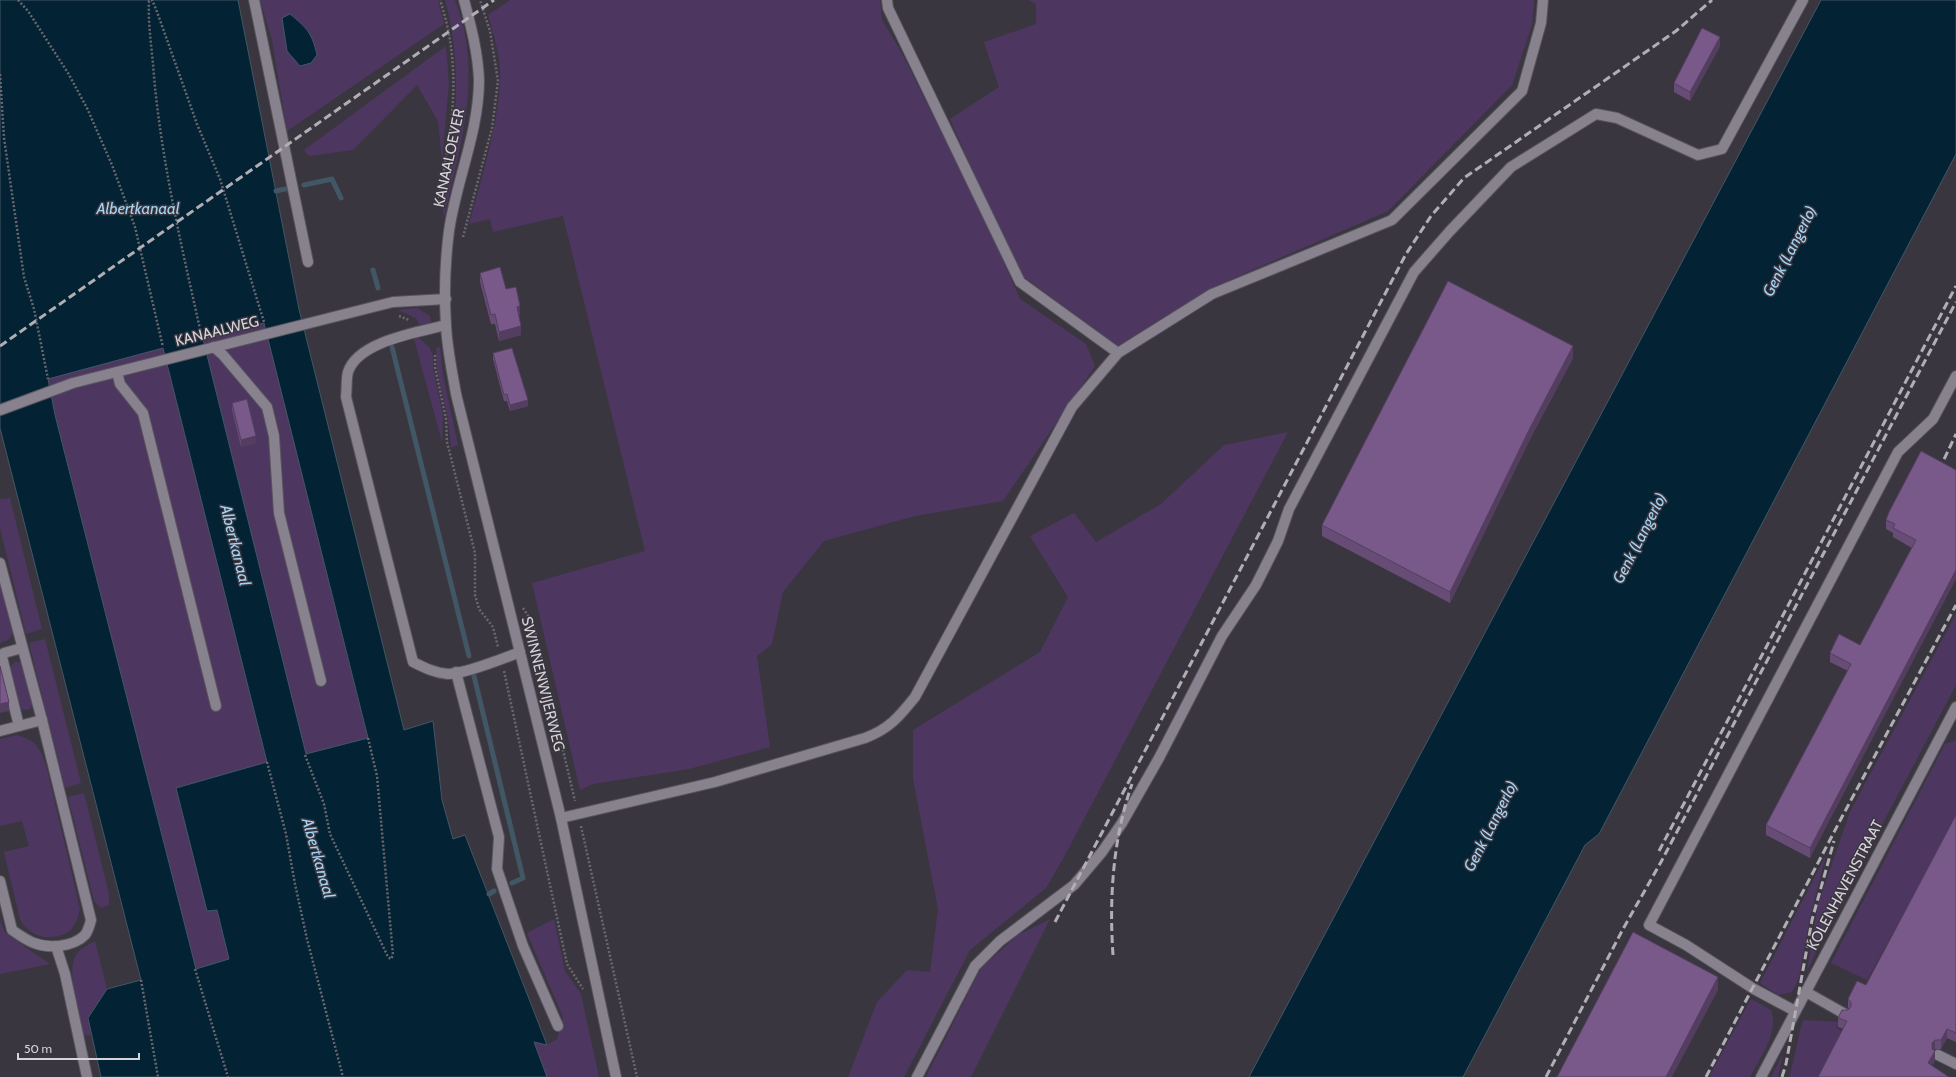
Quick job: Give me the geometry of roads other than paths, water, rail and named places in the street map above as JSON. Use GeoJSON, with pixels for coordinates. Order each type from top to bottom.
{"type":"FeatureCollection","features":[{"type":"Feature","properties":{"kind":"street"},"geometry":{"type":"LineString","coordinates":[[254,0],[308,262]]}},
{"type":"Feature","properties":{"kind":"street","name":"KANAALOEVER"},"geometry":{"type":"LineString","coordinates":[[446,299],[449,234],[454,202],[473,130],[479,81],[474,39],[464,0]]}},
{"type":"Feature","properties":{"kind":"street"},"geometry":{"type":"LineString","coordinates":[[887,0],[888,8],[1020,282],[1118,353]]}},
{"type":"Feature","properties":{"kind":"street"},"geometry":{"type":"LineString","coordinates":[[561,818],[715,782],[865,738],[879,733],[897,720],[915,698],[1072,407],[1118,353],[1212,294],[1392,220],[1522,92],[1541,23],[1543,0]]}},
{"type":"Feature","properties":{"kind":"street"},"geometry":{"type":"LineString","coordinates":[[917,1077],[976,966],[1000,941],[1074,885],[1102,852],[1122,823],[1222,636],[1256,585],[1278,540],[1289,509],[1414,272],[1450,231],[1511,168],[1596,114],[1617,118],[1698,155],[1722,149],[1803,0]]}},
{"type":"Feature","properties":{"kind":"street","name":"KANAALWEG"},"geometry":{"type":"LineString","coordinates":[[0,410],[73,383],[393,302],[446,299]]}},
{"type":"Feature","properties":{"kind":"street","name":"SWINNENWIJERWEG"},"geometry":{"type":"LineString","coordinates":[[446,299],[446,325],[456,394],[561,818],[616,1077]]}},
{"type":"Feature","properties":{"kind":"street"},"geometry":{"type":"LineString","coordinates":[[446,325],[382,341],[359,356],[348,371],[346,397],[413,662],[432,671],[450,674],[520,652]]}},
{"type":"Feature","properties":{"kind":"street"},"geometry":{"type":"LineString","coordinates":[[214,347],[223,355],[267,407],[274,436],[279,513],[321,681]]}},
{"type":"Feature","properties":{"kind":"street"},"geometry":{"type":"LineString","coordinates":[[117,372],[120,384],[143,413],[216,706]]}},
{"type":"Feature","properties":{"kind":"street"},"geometry":{"type":"LineString","coordinates":[[1795,1011],[1754,989],[1686,945],[1649,924],[1898,452],[1934,419],[1956,376]]}},
{"type":"Feature","properties":{"kind":"street"},"geometry":{"type":"LineString","coordinates":[[0,563],[42,720],[91,920],[86,934],[70,943],[56,946],[35,943],[12,930],[0,881]]}},
{"type":"Feature","properties":{"kind":"street"},"geometry":{"type":"LineString","coordinates":[[19,726],[2,657],[4,653],[22,648]]}},
{"type":"Feature","properties":{"kind":"street"},"geometry":{"type":"LineString","coordinates":[[456,672],[498,837],[497,869],[523,946],[558,1026]]}},
{"type":"Feature","properties":{"kind":"street","name":"KOLENHAVENSTRAAT"},"geometry":{"type":"LineString","coordinates":[[1761,1077],[1795,1011],[1953,721],[1956,707]]}},
{"type":"Feature","properties":{"kind":"street"},"geometry":{"type":"LineString","coordinates":[[0,731],[42,720]]}},
{"type":"Feature","properties":{"kind":"street"},"geometry":{"type":"LineString","coordinates":[[56,946],[65,974],[87,1077]]}},
{"type":"Feature","properties":{"kind":"street"},"geometry":{"type":"LineString","coordinates":[[1806,992],[1845,1014]]}},
{"type":"Feature","properties":{"kind":"street"},"geometry":{"type":"LineString","coordinates":[[1938,1055],[1956,1064]]}},
{"type":"Feature","properties":{"kind":"water","name":"Albertkanaal"},"geometry":{"type":"Polygon","coordinates":[[[0,0],[238,0],[299,309],[404,730],[433,721],[442,800],[453,839],[465,835],[547,1045],[534,1042],[547,1077],[101,1077],[88,1018],[107,989],[141,980],[0,428],[0,0]],[[264,323],[203,339],[306,754],[368,738],[264,323]],[[163,348],[48,379],[55,415],[196,969],[229,959],[217,910],[207,911],[176,788],[267,762],[163,348]]]}},
{"type":"Feature","properties":{"kind":"water","name":"Genk (Langerlo)"},"geometry":{"type":"Polygon","coordinates":[[[1821,0],[1956,0],[1956,154],[1599,834],[1585,845],[1463,1077],[1249,1077],[1821,0]]]}},
{"type":"Feature","properties":{"kind":"water"},"geometry":{"type":"Polygon","coordinates":[[[290,14],[305,27],[311,36],[317,55],[311,63],[300,66],[287,51],[282,18],[290,14]]]}},
{"type":"Feature","properties":{"kind":"waterway"},"geometry":{"type":"LineString","coordinates":[[304,185],[332,179],[341,198]]}},
{"type":"Feature","properties":{"kind":"waterway"},"geometry":{"type":"LineString","coordinates":[[276,191],[285,189]]}},
{"type":"Feature","properties":{"kind":"waterway"},"geometry":{"type":"LineString","coordinates":[[373,270],[378,288]]}},
{"type":"Feature","properties":{"kind":"waterway"},"geometry":{"type":"LineString","coordinates":[[392,347],[469,656]]}},
{"type":"Feature","properties":{"kind":"waterway"},"geometry":{"type":"LineString","coordinates":[[474,676],[523,878],[512,883]]}},
{"type":"Feature","properties":{"kind":"waterway"},"geometry":{"type":"LineString","coordinates":[[489,894],[494,891]]}},
{"type":"Feature","properties":{"kind":"railway"},"geometry":{"type":"LineString","coordinates":[[0,346],[494,0]]}},
{"type":"Feature","properties":{"kind":"railway"},"geometry":{"type":"LineString","coordinates":[[1055,922],[1406,254],[1431,216],[1464,178],[1676,31],[1712,0]]}},
{"type":"Feature","properties":{"kind":"railway"},"geometry":{"type":"LineString","coordinates":[[1659,851],[1956,286]]}},
{"type":"Feature","properties":{"kind":"railway"},"geometry":{"type":"LineString","coordinates":[[1546,1077],[1956,302]]}},
{"type":"Feature","properties":{"kind":"railway"},"geometry":{"type":"LineString","coordinates":[[1939,470],[1956,434]]}},
{"type":"Feature","properties":{"kind":"railway"},"geometry":{"type":"LineString","coordinates":[[1706,1077],[1843,815],[1956,605]]}},
{"type":"Feature","properties":{"kind":"railway"},"geometry":{"type":"LineString","coordinates":[[1113,955],[1112,890],[1114,868],[1120,825],[1132,784]]}},
{"type":"Feature","properties":{"kind":"railway"},"geometry":{"type":"LineString","coordinates":[[1782,1077],[1786,1064],[1812,920],[1834,841]]}}]}
